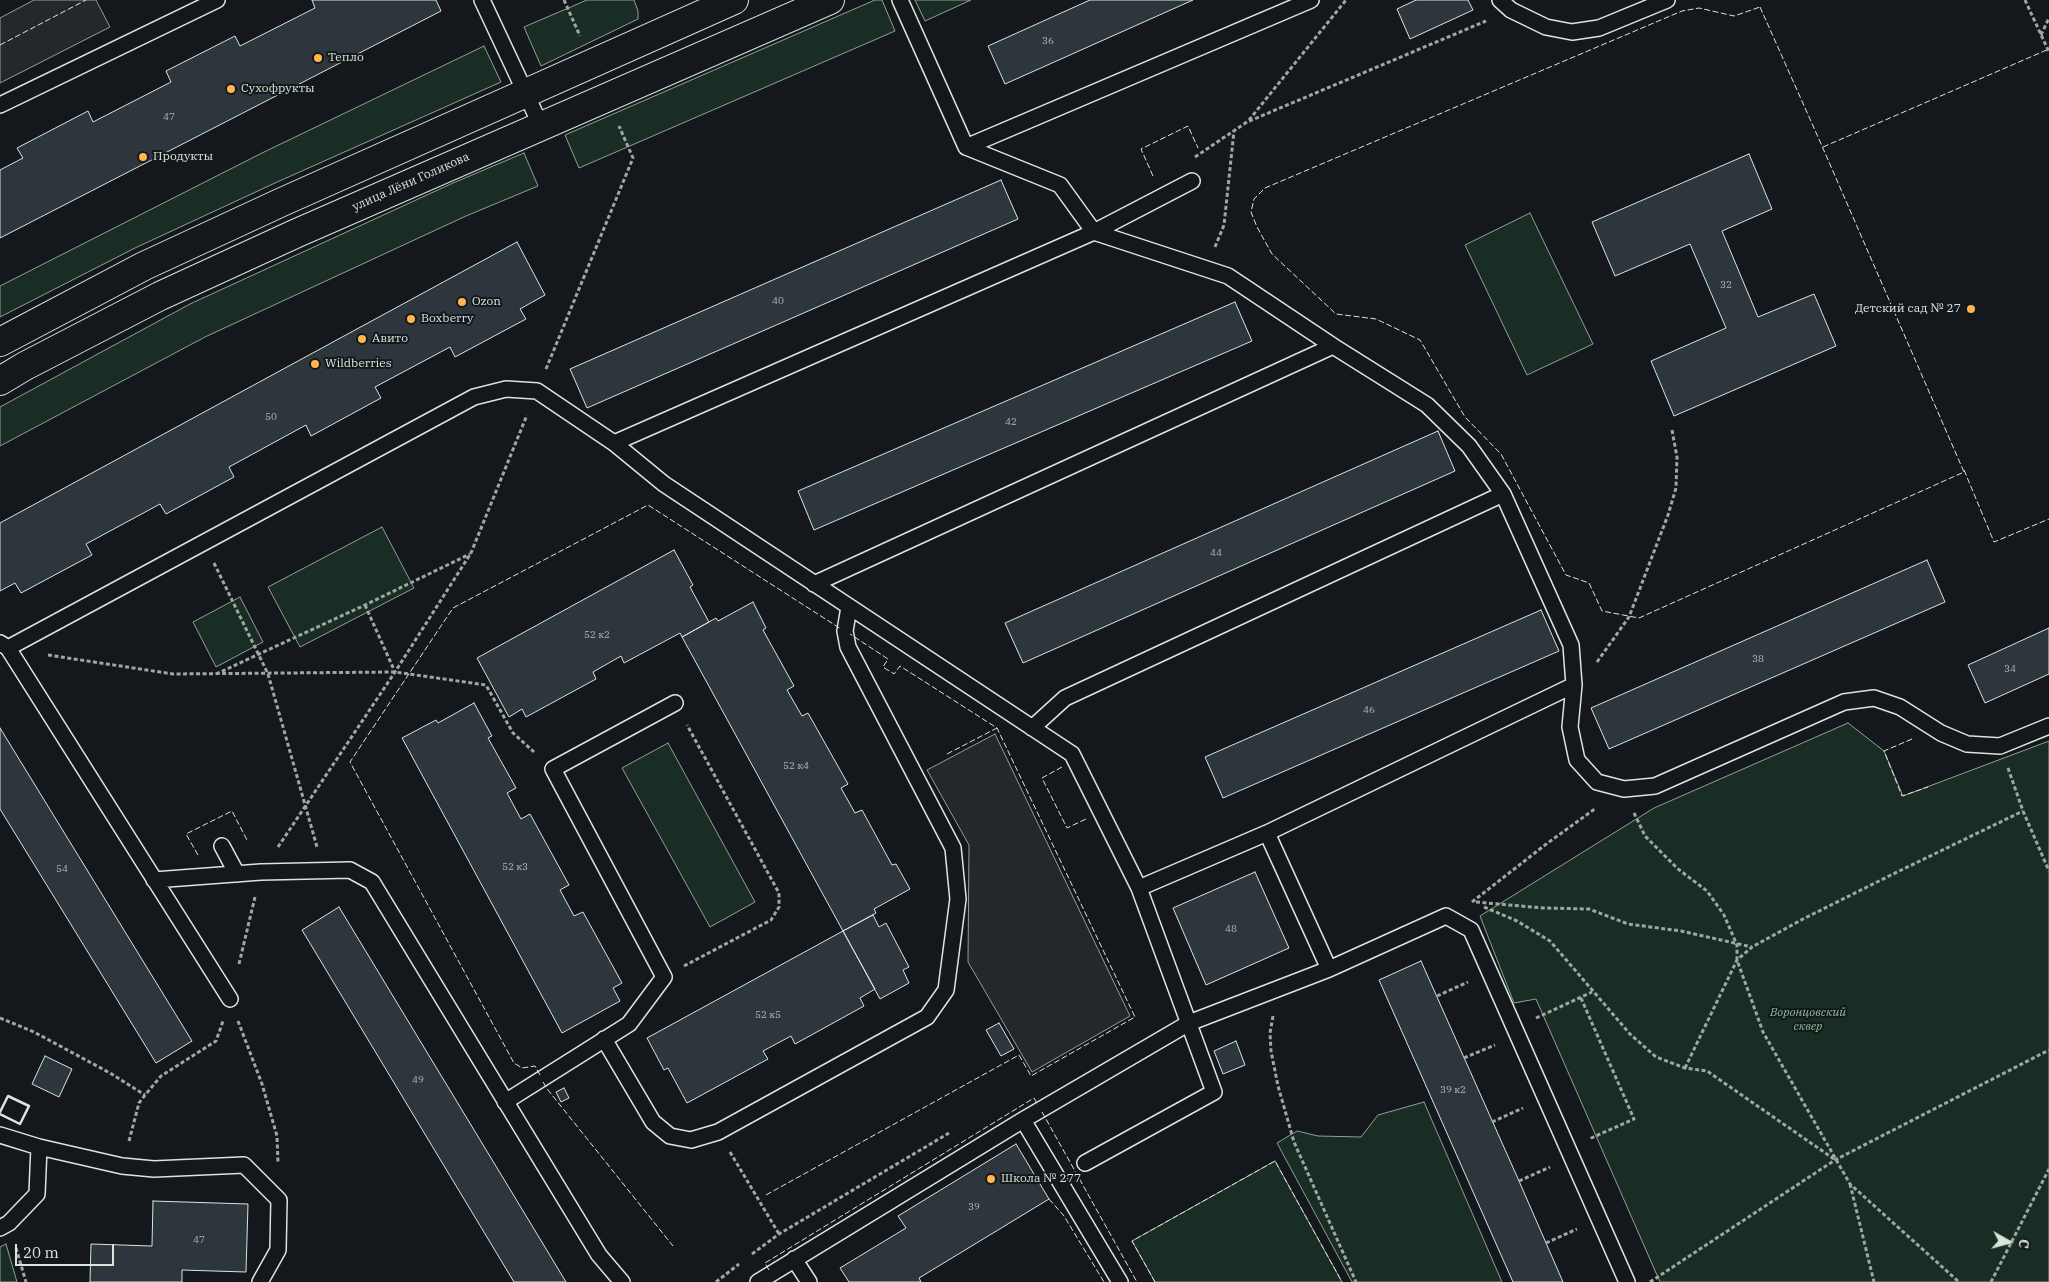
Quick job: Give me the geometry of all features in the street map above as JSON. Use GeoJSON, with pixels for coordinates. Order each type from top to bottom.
{"type":"FeatureCollection","features":[{"type":"Feature","properties":{"kind":"street"},"geometry":{"type":"LineString","coordinates":[[0,342],[152,262],[734,0]]}},
{"type":"Feature","properties":{"kind":"street","name":"улица Лёни Голикова"},"geometry":{"type":"LineString","coordinates":[[0,381],[25,366],[160,296],[297,233],[830,0]]}},
{"type":"Feature","properties":{"kind":"lane"},"geometry":{"type":"LineString","coordinates":[[0,105],[217,0]]}},
{"type":"Feature","properties":{"kind":"lane"},"geometry":{"type":"LineString","coordinates":[[482,0],[540,126]]}},
{"type":"Feature","properties":{"kind":"lane"},"geometry":{"type":"LineString","coordinates":[[900,0],[966,147],[1060,185],[1094,232],[1228,276],[1333,346],[1427,405],[1469,446],[1503,494],[1571,645],[1574,685],[1570,727],[1577,760],[1597,782],[1624,789],[1655,786],[1844,702],[1874,698],[1900,707],[1941,733],[1967,744],[2000,746],[2049,726]]}},
{"type":"Feature","properties":{"kind":"lane"},"geometry":{"type":"LineString","coordinates":[[966,147],[1311,0]]}},
{"type":"Feature","properties":{"kind":"lane"},"geometry":{"type":"LineString","coordinates":[[1506,5],[1546,27],[1572,32],[1599,28],[1667,0]]}},
{"type":"Feature","properties":{"kind":"lane"},"geometry":{"type":"LineString","coordinates":[[614,443],[1094,232],[1192,181]]}},
{"type":"Feature","properties":{"kind":"lane"},"geometry":{"type":"LineString","coordinates":[[814,584],[1333,346]]}},
{"type":"Feature","properties":{"kind":"lane"},"geometry":{"type":"LineString","coordinates":[[230,1000],[4,645],[204,543],[474,397],[506,389],[537,391],[614,443],[664,484],[1072,754],[1139,888],[1214,1092],[1085,1162]]}},
{"type":"Feature","properties":{"kind":"lane"},"geometry":{"type":"LineString","coordinates":[[1032,728],[1065,698],[1503,494]]}},
{"type":"Feature","properties":{"kind":"lane"},"geometry":{"type":"LineString","coordinates":[[604,1039],[653,1122],[670,1136],[691,1140],[718,1132],[927,1017],[946,990],[958,899],[953,848],[848,647],[845,631],[849,607]]}},
{"type":"Feature","properties":{"kind":"lane"},"geometry":{"type":"LineString","coordinates":[[1139,888],[1267,833],[1574,685]]}},
{"type":"Feature","properties":{"kind":"lane"},"geometry":{"type":"LineString","coordinates":[[505,1102],[629,1024],[664,977],[553,769],[675,703]]}},
{"type":"Feature","properties":{"kind":"lane"},"geometry":{"type":"LineString","coordinates":[[1267,833],[1328,969]]}},
{"type":"Feature","properties":{"kind":"lane"},"geometry":{"type":"LineString","coordinates":[[222,846],[237,874]]}},
{"type":"Feature","properties":{"kind":"lane"},"geometry":{"type":"LineString","coordinates":[[154,880],[261,872],[350,870],[372,882],[599,1255],[622,1282]]}},
{"type":"Feature","properties":{"kind":"lane"},"geometry":{"type":"LineString","coordinates":[[758,1282],[1023,1120],[1189,1023],[1328,969],[1446,916],[1471,930],[1627,1282]]}},
{"type":"Feature","properties":{"kind":"lane"},"geometry":{"type":"LineString","coordinates":[[1023,1120],[1120,1282]]}},
{"type":"Feature","properties":{"kind":"lane"},"geometry":{"type":"LineString","coordinates":[[0,1135],[122,1166],[154,1169],[244,1165],[279,1200],[278,1250],[260,1282]]}},
{"type":"Feature","properties":{"kind":"lane"},"geometry":{"type":"LineString","coordinates":[[4,1226],[37,1194],[39,1146]]}},
{"type":"Feature","properties":{"kind":"lane"},"geometry":{"type":"LineString","coordinates":[[794,1259],[809,1282]]}},
{"type":"Feature","properties":{"kind":"path"},"geometry":{"type":"LineString","coordinates":[[564,0],[583,44]]}},
{"type":"Feature","properties":{"kind":"path"},"geometry":{"type":"LineString","coordinates":[[1247,122],[1346,0]]}},
{"type":"Feature","properties":{"kind":"path"},"geometry":{"type":"LineString","coordinates":[[2025,0],[2049,52]]}},
{"type":"Feature","properties":{"kind":"path"},"geometry":{"type":"LineString","coordinates":[[1192,181],[1190,160],[1247,122],[1506,5]]}},
{"type":"Feature","properties":{"kind":"path"},"geometry":{"type":"LineString","coordinates":[[2041,35],[2049,18]]}},
{"type":"Feature","properties":{"kind":"path"},"geometry":{"type":"LineString","coordinates":[[122,1166],[139,1103],[145,1095],[161,1076],[216,1041],[230,1000],[261,872],[395,672],[471,553],[633,158],[618,125]]}},
{"type":"Feature","properties":{"kind":"path"},"geometry":{"type":"LineString","coordinates":[[1206,268],[1224,225],[1234,130]]}},
{"type":"Feature","properties":{"kind":"path"},"geometry":{"type":"LineString","coordinates":[[1574,685],[1595,665],[1629,617],[1676,488],[1677,457],[1672,430]]}},
{"type":"Feature","properties":{"kind":"path"},"geometry":{"type":"LineString","coordinates":[[204,543],[260,654],[268,674],[324,870]]}},
{"type":"Feature","properties":{"kind":"path"},"geometry":{"type":"LineString","coordinates":[[215,675],[471,553]]}},
{"type":"Feature","properties":{"kind":"path"},"geometry":{"type":"LineString","coordinates":[[365,605],[395,672]]}},
{"type":"Feature","properties":{"kind":"path"},"geometry":{"type":"LineString","coordinates":[[44,654],[174,674],[395,672],[486,685],[513,733],[553,769]]}},
{"type":"Feature","properties":{"kind":"path"},"geometry":{"type":"LineString","coordinates":[[664,977],[771,920],[779,907],[779,893],[675,703]]}},
{"type":"Feature","properties":{"kind":"path"},"geometry":{"type":"LineString","coordinates":[[2000,746],[2023,811],[2049,871]]}},
{"type":"Feature","properties":{"kind":"path"},"geometry":{"type":"LineString","coordinates":[[1472,902],[1545,845],[1624,789],[1645,836],[1678,869],[1707,892],[1724,916],[1737,945],[1737,960],[1763,1032],[1850,1184],[1874,1282]]}},
{"type":"Feature","properties":{"kind":"path"},"geometry":{"type":"LineString","coordinates":[[1685,1068],[1737,960],[1752,947],[1837,902],[2023,811]]}},
{"type":"Feature","properties":{"kind":"path"},"geometry":{"type":"LineString","coordinates":[[1472,902],[1589,910],[1628,924],[1681,931],[1752,947]]}},
{"type":"Feature","properties":{"kind":"path"},"geometry":{"type":"LineString","coordinates":[[1472,902],[1517,921],[1550,942],[1630,1034],[1656,1057],[1685,1068],[1707,1071],[1836,1160]]}},
{"type":"Feature","properties":{"kind":"path"},"geometry":{"type":"LineString","coordinates":[[1437,996],[1490,972]]}},
{"type":"Feature","properties":{"kind":"path"},"geometry":{"type":"LineString","coordinates":[[1278,988],[1270,1033],[1271,1051],[1278,1086],[1294,1142],[1356,1282]]}},
{"type":"Feature","properties":{"kind":"path"},"geometry":{"type":"LineString","coordinates":[[1536,1018],[1592,992]]}},
{"type":"Feature","properties":{"kind":"path"},"geometry":{"type":"LineString","coordinates":[[1581,998],[1634,1119],[1586,1140]]}},
{"type":"Feature","properties":{"kind":"path"},"geometry":{"type":"LineString","coordinates":[[230,1000],[262,1084],[277,1136],[279,1200]]}},
{"type":"Feature","properties":{"kind":"path"},"geometry":{"type":"LineString","coordinates":[[0,1018],[34,1032],[110,1073],[145,1095]]}},
{"type":"Feature","properties":{"kind":"path"},"geometry":{"type":"LineString","coordinates":[[1464,1058],[1518,1035]]}},
{"type":"Feature","properties":{"kind":"path"},"geometry":{"type":"LineString","coordinates":[[1650,1282],[1836,1160],[2049,1050]]}},
{"type":"Feature","properties":{"kind":"path"},"geometry":{"type":"LineString","coordinates":[[1492,1122],[1546,1098]]}},
{"type":"Feature","properties":{"kind":"path"},"geometry":{"type":"LineString","coordinates":[[718,1132],[794,1259]]}},
{"type":"Feature","properties":{"kind":"path"},"geometry":{"type":"LineString","coordinates":[[1519,1181],[1572,1158]]}},
{"type":"Feature","properties":{"kind":"path"},"geometry":{"type":"LineString","coordinates":[[1991,1282],[2049,1169]]}},
{"type":"Feature","properties":{"kind":"path"},"geometry":{"type":"LineString","coordinates":[[1850,1184],[1959,1282]]}},
{"type":"Feature","properties":{"kind":"path"},"geometry":{"type":"LineString","coordinates":[[1546,1243],[1599,1219]]}},
{"type":"Feature","properties":{"kind":"path"},"geometry":{"type":"LineString","coordinates":[[4,1226],[26,1282]]}},
{"type":"Feature","properties":{"kind":"green space"},"geometry":{"type":"Polygon","coordinates":[[[587,0],[634,0],[638,11],[638,19],[541,66],[524,27],[587,0]]]}},
{"type":"Feature","properties":{"kind":"green space"},"geometry":{"type":"Polygon","coordinates":[[[875,0],[882,0],[895,31],[579,168],[565,135],[875,0]]]}},
{"type":"Feature","properties":{"kind":"green space"},"geometry":{"type":"Polygon","coordinates":[[[915,0],[971,0],[925,21],[915,0]]]}},
{"type":"Feature","properties":{"kind":"green space"},"geometry":{"type":"Polygon","coordinates":[[[484,46],[501,82],[135,248],[0,317],[0,286],[262,153],[484,46]]]}},
{"type":"Feature","properties":{"kind":"green space"},"geometry":{"type":"Polygon","coordinates":[[[524,153],[538,186],[466,216],[205,337],[0,446],[0,407],[190,304],[453,183],[524,153]]]}},
{"type":"Feature","properties":{"kind":"green space"},"geometry":{"type":"Polygon","coordinates":[[[1530,213],[1593,344],[1527,375],[1465,245],[1530,213]]]}},
{"type":"Feature","properties":{"kind":"green space"},"geometry":{"type":"Polygon","coordinates":[[[382,527],[414,588],[300,647],[268,587],[382,527]]]}},
{"type":"Feature","properties":{"kind":"green space"},"geometry":{"type":"Polygon","coordinates":[[[240,597],[263,642],[216,667],[193,622],[240,597]]]}},
{"type":"Feature","properties":{"kind":"green space","name":"Воронцовский сквер"},"geometry":{"type":"Polygon","coordinates":[[[1848,723],[1884,751],[1903,796],[2049,741],[2049,1282],[1660,1282],[1536,999],[1514,1003],[1480,916],[1654,808],[1848,723]]]}},
{"type":"Feature","properties":{"kind":"green space"},"geometry":{"type":"Polygon","coordinates":[[[668,743],[755,902],[710,927],[622,768],[668,743]]]}},
{"type":"Feature","properties":{"kind":"green space"},"geometry":{"type":"Polygon","coordinates":[[[1424,1102],[1502,1282],[1352,1282],[1277,1143],[1297,1131],[1318,1136],[1361,1137],[1378,1115],[1424,1102]]]}},
{"type":"Feature","properties":{"kind":"green space"},"geometry":{"type":"Polygon","coordinates":[[[1275,1161],[1342,1282],[1155,1282],[1132,1241],[1275,1161]]]}},
{"type":"Feature","properties":{"kind":"green space"},"geometry":{"type":"Polygon","coordinates":[[[6,1244],[17,1282],[0,1282],[0,1247],[6,1244]]]}},
{"type":"Feature","properties":{"kind":"shaded area"},"geometry":{"type":"Polygon","coordinates":[[[34,0],[96,0],[110,27],[0,83],[0,18],[34,0]]]}},
{"type":"Feature","properties":{"kind":"shaded area"},"geometry":{"type":"Polygon","coordinates":[[[995,734],[1130,1016],[1032,1072],[968,962],[969,845],[927,770],[995,734]]]}},
{"type":"Feature","properties":{"kind":"building"},"geometry":{"type":"Polygon","coordinates":[[[312,0],[436,0],[441,11],[0,238],[0,170],[23,158],[17,148],[88,111],[93,122],[171,82],[166,71],[235,36],[240,46],[315,8],[312,0]]]}},
{"type":"Feature","properties":{"kind":"building"},"geometry":{"type":"Polygon","coordinates":[[[1090,0],[1193,0],[1005,84],[988,46],[1090,0]]]}},
{"type":"Feature","properties":{"kind":"building"},"geometry":{"type":"Polygon","coordinates":[[[1416,0],[1468,0],[1473,10],[1410,39],[1397,9],[1416,0]]]}},
{"type":"Feature","properties":{"kind":"building"},"geometry":{"type":"Polygon","coordinates":[[[1749,154],[1772,209],[1722,231],[1758,317],[1814,294],[1836,346],[1674,416],[1651,361],[1726,328],[1690,244],[1615,276],[1592,222],[1749,154]]]}},
{"type":"Feature","properties":{"kind":"building"},"geometry":{"type":"Polygon","coordinates":[[[1001,180],[1018,219],[587,408],[570,369],[1001,180]]]}},
{"type":"Feature","properties":{"kind":"building"},"geometry":{"type":"Polygon","coordinates":[[[517,242],[545,295],[520,309],[526,319],[455,357],[450,347],[375,387],[381,398],[311,436],[306,425],[229,467],[234,477],[166,514],[160,504],[86,544],[92,555],[21,593],[15,583],[0,591],[0,523],[517,242]]]}},
{"type":"Feature","properties":{"kind":"building"},"geometry":{"type":"Polygon","coordinates":[[[1235,302],[1252,341],[814,530],[798,491],[1235,302]]]}},
{"type":"Feature","properties":{"kind":"building"},"geometry":{"type":"Polygon","coordinates":[[[1438,431],[1455,471],[1023,663],[1005,623],[1438,431]]]}},
{"type":"Feature","properties":{"kind":"building"},"geometry":{"type":"Polygon","coordinates":[[[674,550],[693,585],[690,587],[709,622],[682,637],[680,633],[624,663],[621,656],[593,672],[596,679],[526,717],[522,709],[509,717],[477,658],[674,550]]]}},
{"type":"Feature","properties":{"kind":"building"},"geometry":{"type":"Polygon","coordinates":[[[1927,560],[1945,602],[1609,749],[1591,708],[1927,560]]]}},
{"type":"Feature","properties":{"kind":"building"},"geometry":{"type":"Polygon","coordinates":[[[753,602],[766,628],[763,630],[794,686],[787,690],[802,716],[808,713],[848,784],[841,788],[855,813],[862,810],[892,865],[896,864],[910,889],[874,909],[876,913],[843,931],[682,637],[716,618],[718,621],[753,602]]]}},
{"type":"Feature","properties":{"kind":"building"},"geometry":{"type":"Polygon","coordinates":[[[1541,610],[1559,651],[1223,798],[1205,757],[1541,610]]]}},
{"type":"Feature","properties":{"kind":"building"},"geometry":{"type":"Polygon","coordinates":[[[2049,628],[2049,674],[1985,703],[1968,665],[2049,628]]]}},
{"type":"Feature","properties":{"kind":"building"},"geometry":{"type":"Polygon","coordinates":[[[474,703],[492,736],[488,738],[516,788],[507,793],[521,819],[530,814],[569,885],[560,890],[574,916],[583,912],[622,983],[613,988],[620,1001],[562,1033],[402,738],[436,720],[438,723],[474,703]]]}},
{"type":"Feature","properties":{"kind":"building"},"geometry":{"type":"Polygon","coordinates":[[[0,728],[192,1041],[156,1063],[0,809],[0,728]]]}},
{"type":"Feature","properties":{"kind":"building"},"geometry":{"type":"Polygon","coordinates":[[[1255,872],[1289,948],[1206,985],[1173,908],[1255,872]]]}},
{"type":"Feature","properties":{"kind":"building"},"geometry":{"type":"Polygon","coordinates":[[[339,907],[566,1282],[514,1282],[302,930],[339,907]]]}},
{"type":"Feature","properties":{"kind":"building"},"geometry":{"type":"Polygon","coordinates":[[[873,915],[879,927],[886,923],[909,967],[903,970],[909,983],[880,999],[843,931],[873,915]]]}},
{"type":"Feature","properties":{"kind":"building"},"geometry":{"type":"Polygon","coordinates":[[[843,931],[875,989],[860,998],[864,1006],[795,1044],[791,1036],[763,1051],[768,1059],[687,1103],[668,1068],[664,1070],[647,1038],[843,931]]]}},
{"type":"Feature","properties":{"kind":"building"},"geometry":{"type":"Polygon","coordinates":[[[1421,961],[1563,1282],[1513,1282],[1379,980],[1421,961]]]}},
{"type":"Feature","properties":{"kind":"building"},"geometry":{"type":"Polygon","coordinates":[[[999,1023],[1014,1049],[1001,1056],[986,1030],[999,1023]]]}},
{"type":"Feature","properties":{"kind":"building"},"geometry":{"type":"Polygon","coordinates":[[[1236,1041],[1245,1065],[1223,1074],[1214,1051],[1236,1041]]]}},
{"type":"Feature","properties":{"kind":"building"},"geometry":{"type":"Polygon","coordinates":[[[45,1056],[72,1069],[59,1097],[32,1084],[45,1056]]]}},
{"type":"Feature","properties":{"kind":"building"},"geometry":{"type":"Polygon","coordinates":[[[564,1088],[569,1098],[561,1102],[556,1092],[564,1088]]]}},
{"type":"Feature","properties":{"kind":"building"},"geometry":{"type":"Polygon","coordinates":[[[1016,1144],[1049,1199],[919,1278],[921,1282],[849,1282],[840,1268],[906,1228],[898,1216],[1016,1144]]]}},
{"type":"Feature","properties":{"kind":"building"},"geometry":{"type":"Polygon","coordinates":[[[153,1201],[248,1204],[246,1272],[182,1270],[182,1282],[90,1282],[91,1244],[152,1246],[153,1201]]]}},
{"type":"Feature","properties":{"kind":"fence"},"geometry":{"type":"LineString","coordinates":[[0,45],[86,0]]}},
{"type":"Feature","properties":{"kind":"fence"},"geometry":{"type":"LineString","coordinates":[[1760,7],[1964,472],[1639,618],[1602,611],[1589,583],[1566,575],[1501,454],[1465,417],[1420,340],[1376,319],[1336,314],[1272,254],[1251,212],[1254,199],[1265,188],[1682,11],[1699,8],[1734,16],[1760,7]]}},
{"type":"Feature","properties":{"kind":"fence"},"geometry":{"type":"LineString","coordinates":[[1823,147],[2049,49]]}},
{"type":"Feature","properties":{"kind":"fence"},"geometry":{"type":"LineString","coordinates":[[1153,176],[1141,149],[1188,126],[1198,148]]}},
{"type":"Feature","properties":{"kind":"fence"},"geometry":{"type":"LineString","coordinates":[[1964,470],[1994,542],[2049,519]]}},
{"type":"Feature","properties":{"kind":"fence"},"geometry":{"type":"LineString","coordinates":[[540,1075],[535,1066],[522,1068],[514,1063],[350,762],[453,608],[648,505],[841,629]]}},
{"type":"Feature","properties":{"kind":"fence"},"geometry":{"type":"LineString","coordinates":[[766,1195],[1019,1055],[1031,1076],[1135,1017],[997,728],[900,666],[894,674],[883,667],[888,659],[850,634]]}},
{"type":"Feature","properties":{"kind":"fence"},"geometry":{"type":"LineString","coordinates":[[947,754],[997,728]]}},
{"type":"Feature","properties":{"kind":"fence"},"geometry":{"type":"LineString","coordinates":[[1912,739],[1884,751],[1902,796],[1928,787]]}},
{"type":"Feature","properties":{"kind":"fence"},"geometry":{"type":"LineString","coordinates":[[1062,767],[1042,778],[1067,828],[1086,819]]}},
{"type":"Feature","properties":{"kind":"fence"},"geometry":{"type":"LineString","coordinates":[[198,855],[186,834],[232,811],[247,840]]}},
{"type":"Feature","properties":{"kind":"fence"},"geometry":{"type":"LineString","coordinates":[[543,1082],[673,1246]]}},
{"type":"Feature","properties":{"kind":"fence"},"geometry":{"type":"LineString","coordinates":[[769,1270],[765,1263],[1034,1098],[1038,1105]]}},
{"type":"Feature","properties":{"kind":"fence"},"geometry":{"type":"LineString","coordinates":[[1042,1112],[1137,1282]]}},
{"type":"Feature","properties":{"kind":"fence"},"geometry":{"type":"LineString","coordinates":[[1155,1282],[1132,1241],[1275,1161],[1342,1282]]}},
{"type":"Feature","properties":{"kind":"fence"},"geometry":{"type":"LineString","coordinates":[[1049,1199],[1064,1216],[1104,1282]]}},
{"type":"Feature","properties":{"kind":"wall"},"geometry":{"type":"LineString","coordinates":[[0,1112],[8,1096],[29,1106],[20,1124],[0,1114]]}},
{"type":"Feature","properties":{"kind":"place","name":"Тепло"},"geometry":{"type":"Point","coordinates":[318,58]}},
{"type":"Feature","properties":{"kind":"place","name":"Сухофрукты"},"geometry":{"type":"Point","coordinates":[231,89]}},
{"type":"Feature","properties":{"kind":"place","name":"Продукты"},"geometry":{"type":"Point","coordinates":[143,157]}},
{"type":"Feature","properties":{"kind":"place","name":"Ozon"},"geometry":{"type":"Point","coordinates":[462,302]}},
{"type":"Feature","properties":{"kind":"place","name":"Детский сад № 27"},"geometry":{"type":"Point","coordinates":[1971,309]}},
{"type":"Feature","properties":{"kind":"place","name":"Boxberry"},"geometry":{"type":"Point","coordinates":[411,319]}},
{"type":"Feature","properties":{"kind":"place","name":"Авито"},"geometry":{"type":"Point","coordinates":[362,339]}},
{"type":"Feature","properties":{"kind":"place","name":"Wildberries"},"geometry":{"type":"Point","coordinates":[315,364]}},
{"type":"Feature","properties":{"kind":"place","name":"Школа № 277"},"geometry":{"type":"Point","coordinates":[991,1179]}}]}
